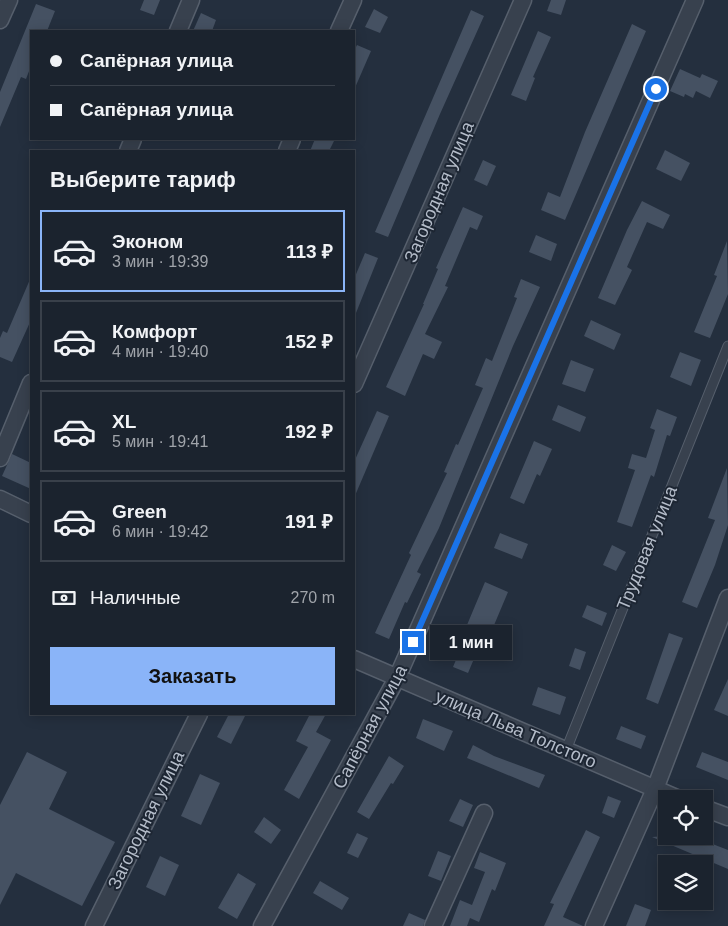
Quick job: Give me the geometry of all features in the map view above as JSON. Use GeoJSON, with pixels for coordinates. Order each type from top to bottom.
{"type":"FeatureCollection","features":[{"type":"Feature","properties":{"kind":"street"},"geometry":{"type":"LineString","coordinates":[[0,20],[9,0]]}},
{"type":"Feature","properties":{"kind":"street"},"geometry":{"type":"LineString","coordinates":[[178,30],[191,0]]}},
{"type":"Feature","properties":{"kind":"street"},"geometry":{"type":"LineString","coordinates":[[339,30],[353,0]]}},
{"type":"Feature","properties":{"kind":"street","name":"Загородная улица"},"geometry":{"type":"LineString","coordinates":[[355,382],[523,0]]}},
{"type":"Feature","properties":{"kind":"street","name":"Сапёрная улица"},"geometry":{"type":"LineString","coordinates":[[262,926],[397,678],[695,0]]}},
{"type":"Feature","properties":{"kind":"street"},"geometry":{"type":"LineString","coordinates":[[0,458],[30,385]]}},
{"type":"Feature","properties":{"kind":"street"},"geometry":{"type":"LineString","coordinates":[[0,499],[30,514]]}},
{"type":"Feature","properties":{"kind":"street"},"geometry":{"type":"LineString","coordinates":[[594,926],[655,789],[728,598]]}},
{"type":"Feature","properties":{"kind":"street","name":"улица Льва Толстого"},"geometry":{"type":"LineString","coordinates":[[355,659],[658,790]]}},
{"type":"Feature","properties":{"kind":"street","name":"Загородная улица"},"geometry":{"type":"LineString","coordinates":[[94,926],[198,715]]}},
{"type":"Feature","properties":{"kind":"street"},"geometry":{"type":"LineString","coordinates":[[713,811],[728,817]]}},
{"type":"Feature","properties":{"kind":"street"},"geometry":{"type":"LineString","coordinates":[[433,926],[484,813]]}},
{"type":"Feature","properties":{"kind":"lane","name":"Трудовая улица"},"geometry":{"type":"LineString","coordinates":[[566,750],[728,346]]}},
{"type":"Feature","properties":{"kind":"building"},"geometry":{"type":"Polygon","coordinates":[[[144,0],[160,0],[154,15],[140,10],[144,0]]]}},
{"type":"Feature","properties":{"kind":"building"},"geometry":{"type":"Polygon","coordinates":[[[551,0],[566,0],[561,15],[547,11],[551,0]]]}},
{"type":"Feature","properties":{"kind":"building"},"geometry":{"type":"Polygon","coordinates":[[[36,4],[55,11],[47,30],[30,30],[30,69],[26,79],[21,77],[0,127],[0,92],[36,4]]]}},
{"type":"Feature","properties":{"kind":"building"},"geometry":{"type":"Polygon","coordinates":[[[374,9],[388,17],[380,33],[365,27],[374,9]]]}},
{"type":"Feature","properties":{"kind":"building"},"geometry":{"type":"Polygon","coordinates":[[[471,10],[484,16],[388,237],[375,232],[471,10]]]}},
{"type":"Feature","properties":{"kind":"building"},"geometry":{"type":"Polygon","coordinates":[[[201,13],[216,20],[212,30],[193,30],[201,13]]]}},
{"type":"Feature","properties":{"kind":"building"},"geometry":{"type":"Polygon","coordinates":[[[632,24],[646,31],[565,220],[541,210],[548,192],[560,197],[585,132],[632,24]]]}},
{"type":"Feature","properties":{"kind":"building"},"geometry":{"type":"Polygon","coordinates":[[[538,31],[551,37],[533,77],[535,78],[526,101],[511,95],[538,31]]]}},
{"type":"Feature","properties":{"kind":"building"},"geometry":{"type":"Polygon","coordinates":[[[357,45],[371,51],[355,88],[355,49],[357,45]]]}},
{"type":"Feature","properties":{"kind":"building"},"geometry":{"type":"Polygon","coordinates":[[[680,69],[700,78],[702,74],[718,81],[710,98],[696,91],[693,98],[685,94],[684,97],[670,91],[680,69]]]}},
{"type":"Feature","properties":{"kind":"building"},"geometry":{"type":"Polygon","coordinates":[[[315,140],[334,140],[330,150],[310,150],[315,140]]]}},
{"type":"Feature","properties":{"kind":"building"},"geometry":{"type":"Polygon","coordinates":[[[665,150],[690,163],[681,181],[656,169],[665,150]]]}},
{"type":"Feature","properties":{"kind":"building"},"geometry":{"type":"Polygon","coordinates":[[[483,160],[496,166],[487,186],[474,180],[483,160]]]}},
{"type":"Feature","properties":{"kind":"building"},"geometry":{"type":"Polygon","coordinates":[[[642,201],[670,215],[663,229],[647,222],[627,267],[632,270],[615,305],[598,298],[627,230],[642,201]]]}},
{"type":"Feature","properties":{"kind":"building"},"geometry":{"type":"Polygon","coordinates":[[[463,207],[483,216],[477,230],[470,227],[445,286],[448,287],[425,334],[442,342],[434,359],[423,354],[405,396],[386,387],[424,304],[438,269],[436,268],[463,207]]]}},
{"type":"Feature","properties":{"kind":"building"},"geometry":{"type":"Polygon","coordinates":[[[536,235],[557,244],[551,261],[529,252],[536,235]]]}},
{"type":"Feature","properties":{"kind":"building"},"geometry":{"type":"Polygon","coordinates":[[[727,241],[728,294],[710,338],[694,332],[717,276],[714,275],[727,241]]]}},
{"type":"Feature","properties":{"kind":"building"},"geometry":{"type":"Polygon","coordinates":[[[365,253],[378,258],[355,316],[355,277],[365,253]]]}},
{"type":"Feature","properties":{"kind":"building"},"geometry":{"type":"Polygon","coordinates":[[[30,279],[30,322],[12,362],[0,357],[0,338],[3,331],[7,333],[30,279]]]}},
{"type":"Feature","properties":{"kind":"building"},"geometry":{"type":"Polygon","coordinates":[[[521,279],[540,287],[513,346],[439,528],[417,572],[421,574],[407,603],[405,602],[389,639],[375,633],[411,555],[409,553],[447,473],[444,472],[456,444],[458,445],[483,388],[475,385],[486,358],[492,361],[517,298],[514,297],[521,279]]]}},
{"type":"Feature","properties":{"kind":"building"},"geometry":{"type":"Polygon","coordinates":[[[591,320],[621,334],[614,350],[584,336],[591,320]]]}},
{"type":"Feature","properties":{"kind":"building"},"geometry":{"type":"Polygon","coordinates":[[[680,352],[701,360],[691,386],[670,377],[680,352]]]}},
{"type":"Feature","properties":{"kind":"building"},"geometry":{"type":"Polygon","coordinates":[[[571,360],[594,369],[585,392],[562,384],[571,360]]]}},
{"type":"Feature","properties":{"kind":"building"},"geometry":{"type":"Polygon","coordinates":[[[558,405],[586,417],[580,432],[552,420],[558,405]]]}},
{"type":"Feature","properties":{"kind":"building"},"geometry":{"type":"Polygon","coordinates":[[[657,409],[677,417],[670,436],[667,435],[654,477],[651,475],[632,527],[617,522],[635,470],[628,468],[632,454],[646,458],[655,430],[650,428],[657,409]]]}},
{"type":"Feature","properties":{"kind":"building"},"geometry":{"type":"Polygon","coordinates":[[[377,411],[389,416],[355,496],[355,460],[377,411]]]}},
{"type":"Feature","properties":{"kind":"building"},"geometry":{"type":"Polygon","coordinates":[[[534,441],[552,449],[540,476],[537,474],[524,504],[510,498],[534,441]]]}},
{"type":"Feature","properties":{"kind":"building"},"geometry":{"type":"Polygon","coordinates":[[[12,454],[30,463],[30,489],[2,476],[12,454]]]}},
{"type":"Feature","properties":{"kind":"building"},"geometry":{"type":"Polygon","coordinates":[[[727,468],[728,525],[715,565],[697,608],[682,602],[715,520],[708,518],[727,468]]]}},
{"type":"Feature","properties":{"kind":"building"},"geometry":{"type":"Polygon","coordinates":[[[500,533],[528,544],[522,559],[494,548],[500,533]]]}},
{"type":"Feature","properties":{"kind":"building"},"geometry":{"type":"Polygon","coordinates":[[[612,545],[626,552],[616,571],[603,565],[612,545]]]}},
{"type":"Feature","properties":{"kind":"building"},"geometry":{"type":"Polygon","coordinates":[[[485,582],[508,592],[481,656],[476,654],[468,673],[453,667],[470,626],[467,625],[485,582]]]}},
{"type":"Feature","properties":{"kind":"building"},"geometry":{"type":"Polygon","coordinates":[[[587,605],[607,613],[602,626],[582,617],[587,605]]]}},
{"type":"Feature","properties":{"kind":"building"},"geometry":{"type":"Polygon","coordinates":[[[669,633],[683,638],[658,704],[646,699],[669,633]]]}},
{"type":"Feature","properties":{"kind":"building"},"geometry":{"type":"Polygon","coordinates":[[[575,648],[586,652],[580,670],[569,666],[575,648]]]}},
{"type":"Feature","properties":{"kind":"building"},"geometry":{"type":"Polygon","coordinates":[[[728,679],[728,716],[714,710],[728,679]]]}},
{"type":"Feature","properties":{"kind":"building"},"geometry":{"type":"Polygon","coordinates":[[[538,687],[566,697],[560,715],[532,705],[538,687]]]}},
{"type":"Feature","properties":{"kind":"building"},"geometry":{"type":"Polygon","coordinates":[[[228,715],[246,715],[231,744],[217,737],[228,715]]]}},
{"type":"Feature","properties":{"kind":"building"},"geometry":{"type":"Polygon","coordinates":[[[309,715],[325,715],[316,732],[331,740],[299,799],[284,790],[308,747],[296,741],[309,715]]]}},
{"type":"Feature","properties":{"kind":"building"},"geometry":{"type":"Polygon","coordinates":[[[423,719],[453,731],[444,751],[416,738],[423,719]]]}},
{"type":"Feature","properties":{"kind":"building"},"geometry":{"type":"Polygon","coordinates":[[[621,726],[646,736],[641,749],[616,739],[621,726]]]}},
{"type":"Feature","properties":{"kind":"building"},"geometry":{"type":"Polygon","coordinates":[[[473,745],[494,756],[545,775],[539,788],[467,758],[473,745]]]}},
{"type":"Feature","properties":{"kind":"building"},"geometry":{"type":"Polygon","coordinates":[[[27,752],[67,772],[49,809],[115,842],[82,906],[16,873],[0,905],[0,805],[27,752]]]}},
{"type":"Feature","properties":{"kind":"building"},"geometry":{"type":"Polygon","coordinates":[[[702,752],[728,762],[728,780],[696,767],[702,752]]]}},
{"type":"Feature","properties":{"kind":"building"},"geometry":{"type":"Polygon","coordinates":[[[389,756],[404,766],[369,819],[357,812],[389,756]]]}},
{"type":"Feature","properties":{"kind":"building"},"geometry":{"type":"Polygon","coordinates":[[[200,774],[220,783],[201,825],[181,816],[200,774]]]}},
{"type":"Feature","properties":{"kind":"building"},"geometry":{"type":"Polygon","coordinates":[[[608,796],[621,801],[614,818],[602,813],[608,796]]]}},
{"type":"Feature","properties":{"kind":"building"},"geometry":{"type":"Polygon","coordinates":[[[460,799],[473,805],[463,827],[449,821],[460,799]]]}},
{"type":"Feature","properties":{"kind":"building"},"geometry":{"type":"Polygon","coordinates":[[[264,817],[281,830],[271,844],[254,832],[264,817]]]}},
{"type":"Feature","properties":{"kind":"building"},"geometry":{"type":"Polygon","coordinates":[[[586,830],[600,837],[563,917],[583,926],[544,926],[554,904],[550,903],[586,830]]]}},
{"type":"Feature","properties":{"kind":"building"},"geometry":{"type":"Polygon","coordinates":[[[357,833],[368,838],[358,858],[347,853],[357,833]]]}},
{"type":"Feature","properties":{"kind":"building"},"geometry":{"type":"Polygon","coordinates":[[[713,844],[728,850],[728,869],[713,863],[713,855],[695,855],[671,845],[713,844]]]}},
{"type":"Feature","properties":{"kind":"building"},"geometry":{"type":"Polygon","coordinates":[[[438,851],[451,856],[441,881],[428,876],[438,851]]]}},
{"type":"Feature","properties":{"kind":"building"},"geometry":{"type":"Polygon","coordinates":[[[480,852],[506,863],[495,891],[492,889],[479,922],[470,918],[467,926],[450,926],[460,900],[472,905],[485,872],[474,868],[480,852]]]}},
{"type":"Feature","properties":{"kind":"building"},"geometry":{"type":"Polygon","coordinates":[[[160,856],[179,865],[165,896],[146,887],[160,856]]]}},
{"type":"Feature","properties":{"kind":"building"},"geometry":{"type":"Polygon","coordinates":[[[238,873],[256,884],[237,919],[218,908],[238,873]]]}},
{"type":"Feature","properties":{"kind":"building"},"geometry":{"type":"Polygon","coordinates":[[[320,881],[349,898],[342,910],[313,893],[320,881]]]}},
{"type":"Feature","properties":{"kind":"building"},"geometry":{"type":"Polygon","coordinates":[[[635,904],[651,910],[645,926],[626,926],[635,904]]]}},
{"type":"Feature","properties":{"kind":"building"},"geometry":{"type":"Polygon","coordinates":[[[409,913],[425,920],[423,926],[403,926],[409,913]]]}},
{"type":"Feature","properties":{"kind":"route"},"geometry":{"type":"LineString","coordinates":[[413,642],[656,89]]}}]}
